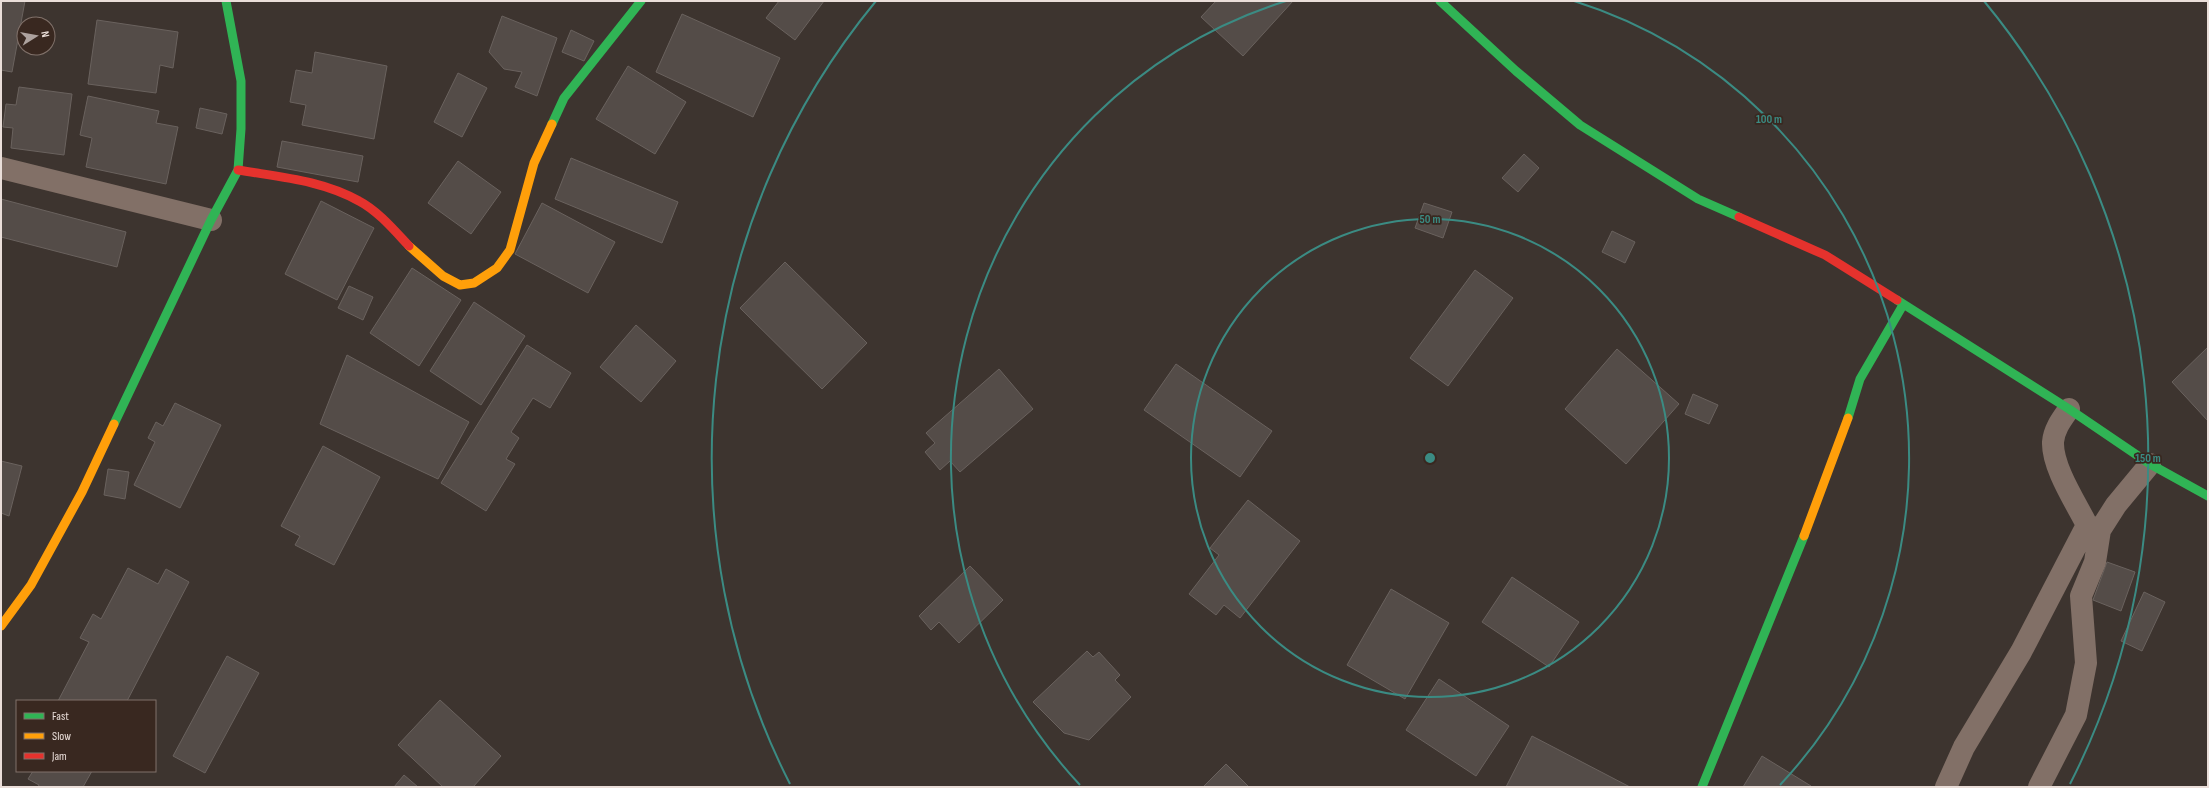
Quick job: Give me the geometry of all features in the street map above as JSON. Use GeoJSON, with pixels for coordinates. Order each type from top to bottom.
{"type":"FeatureCollection","features":[{"type":"Feature","properties":{"kind":"street"},"geometry":{"type":"LineString","coordinates":[[1,626],[31,585],[82,492],[211,220],[238,170],[241,129],[241,81],[226,1]]}},
{"type":"Feature","properties":{"kind":"street"},"geometry":{"type":"LineString","coordinates":[[238,170],[324,185],[360,201],[382,218],[411,248],[443,276],[460,285],[474,283],[497,268],[510,250],[534,163],[564,98],[641,1]]}},
{"type":"Feature","properties":{"kind":"street"},"geometry":{"type":"LineString","coordinates":[[1440,1],[1516,71],[1580,125],[1698,199],[1825,255],[2069,409],[2150,464],[2208,496]]}},
{"type":"Feature","properties":{"kind":"street"},"geometry":{"type":"LineString","coordinates":[[1,168],[211,220]]}},
{"type":"Feature","properties":{"kind":"street"},"geometry":{"type":"LineString","coordinates":[[1702,787],[1840,443],[1860,379],[1903,305]]}},
{"type":"Feature","properties":{"kind":"street"},"geometry":{"type":"LineString","coordinates":[[2039,787],[2076,715],[2086,663],[2081,596],[2096,562],[2093,528],[2056,463],[2053,442],[2057,426],[2069,409]]}},
{"type":"Feature","properties":{"kind":"street"},"geometry":{"type":"LineString","coordinates":[[1946,787],[1964,747],[2093,528],[2116,505],[2150,464]]}},
{"type":"Feature","properties":{"kind":"building"},"geometry":{"type":"Polygon","coordinates":[[[1,1],[25,1],[22,16],[16,16],[16,50],[12,72],[1,70],[1,1]]]}},
{"type":"Feature","properties":{"kind":"building"},"geometry":{"type":"Polygon","coordinates":[[[779,1],[824,1],[795,40],[766,18],[779,1]]]}},
{"type":"Feature","properties":{"kind":"building"},"geometry":{"type":"Polygon","coordinates":[[[1216,1],[1293,1],[1243,56],[1201,17],[1216,1]]]}},
{"type":"Feature","properties":{"kind":"building"},"geometry":{"type":"Polygon","coordinates":[[[682,14],[780,58],[753,117],[656,72],[682,14]]]}},
{"type":"Feature","properties":{"kind":"building"},"geometry":{"type":"Polygon","coordinates":[[[502,16],[557,38],[537,96],[515,87],[522,72],[504,69],[489,52],[502,16]]]}},
{"type":"Feature","properties":{"kind":"building"},"geometry":{"type":"Polygon","coordinates":[[[97,20],[178,32],[173,68],[160,65],[156,93],[88,84],[97,20]]]}},
{"type":"Feature","properties":{"kind":"building"},"geometry":{"type":"Polygon","coordinates":[[[571,30],[594,41],[584,61],[562,52],[571,30]]]}},
{"type":"Feature","properties":{"kind":"building"},"geometry":{"type":"Polygon","coordinates":[[[315,52],[387,66],[374,139],[302,125],[306,105],[290,102],[296,70],[312,73],[315,52]]]}},
{"type":"Feature","properties":{"kind":"building"},"geometry":{"type":"Polygon","coordinates":[[[628,66],[686,102],[655,154],[596,119],[628,66]]]}},
{"type":"Feature","properties":{"kind":"building"},"geometry":{"type":"Polygon","coordinates":[[[458,73],[487,88],[462,137],[434,122],[458,73]]]}},
{"type":"Feature","properties":{"kind":"building"},"geometry":{"type":"Polygon","coordinates":[[[19,87],[72,94],[64,155],[11,148],[13,128],[3,127],[6,104],[16,105],[19,87]]]}},
{"type":"Feature","properties":{"kind":"building"},"geometry":{"type":"Polygon","coordinates":[[[88,96],[159,111],[156,123],[178,127],[166,184],[86,167],[92,138],[80,135],[88,96]]]}},
{"type":"Feature","properties":{"kind":"building"},"geometry":{"type":"Polygon","coordinates":[[[200,108],[227,114],[222,134],[196,128],[200,108]]]}},
{"type":"Feature","properties":{"kind":"building"},"geometry":{"type":"Polygon","coordinates":[[[282,141],[363,156],[358,182],[277,167],[282,141]]]}},
{"type":"Feature","properties":{"kind":"building"},"geometry":{"type":"Polygon","coordinates":[[[1524,154],[1539,168],[1518,192],[1502,178],[1524,154]]]}},
{"type":"Feature","properties":{"kind":"building"},"geometry":{"type":"Polygon","coordinates":[[[571,158],[678,202],[662,243],[555,199],[571,158]]]}},
{"type":"Feature","properties":{"kind":"building"},"geometry":{"type":"Polygon","coordinates":[[[458,161],[501,192],[471,234],[428,203],[458,161]]]}},
{"type":"Feature","properties":{"kind":"building"},"geometry":{"type":"Polygon","coordinates":[[[1,199],[126,232],[117,267],[1,237],[1,199]]]}},
{"type":"Feature","properties":{"kind":"building"},"geometry":{"type":"Polygon","coordinates":[[[321,201],[374,228],[337,300],[285,274],[321,201]]]}},
{"type":"Feature","properties":{"kind":"building"},"geometry":{"type":"Polygon","coordinates":[[[542,203],[615,242],[588,293],[515,254],[542,203]]]}},
{"type":"Feature","properties":{"kind":"building"},"geometry":{"type":"Polygon","coordinates":[[[1424,203],[1452,212],[1443,238],[1415,228],[1424,203]]]}},
{"type":"Feature","properties":{"kind":"building"},"geometry":{"type":"Polygon","coordinates":[[[1612,231],[1635,242],[1625,263],[1602,252],[1612,231]]]}},
{"type":"Feature","properties":{"kind":"building"},"geometry":{"type":"Polygon","coordinates":[[[785,262],[867,343],[822,389],[740,308],[785,262]]]}},
{"type":"Feature","properties":{"kind":"building"},"geometry":{"type":"Polygon","coordinates":[[[412,268],[461,300],[419,366],[370,333],[412,268]]]}},
{"type":"Feature","properties":{"kind":"building"},"geometry":{"type":"Polygon","coordinates":[[[1475,270],[1513,298],[1448,386],[1410,358],[1475,270]]]}},
{"type":"Feature","properties":{"kind":"building"},"geometry":{"type":"Polygon","coordinates":[[[349,286],[373,297],[363,320],[338,308],[349,286]]]}},
{"type":"Feature","properties":{"kind":"building"},"geometry":{"type":"Polygon","coordinates":[[[474,302],[525,336],[481,405],[430,371],[474,302]]]}},
{"type":"Feature","properties":{"kind":"building"},"geometry":{"type":"Polygon","coordinates":[[[636,325],[676,361],[641,402],[600,367],[636,325]]]}},
{"type":"Feature","properties":{"kind":"building"},"geometry":{"type":"Polygon","coordinates":[[[527,345],[571,373],[550,408],[533,398],[511,432],[519,438],[506,459],[515,464],[486,511],[441,483],[527,345]]]}},
{"type":"Feature","properties":{"kind":"building"},"geometry":{"type":"Polygon","coordinates":[[[2208,347],[2208,421],[2172,382],[2208,347]]]}},
{"type":"Feature","properties":{"kind":"building"},"geometry":{"type":"Polygon","coordinates":[[[1617,349],[1679,404],[1626,464],[1565,409],[1617,349]]]}},
{"type":"Feature","properties":{"kind":"building"},"geometry":{"type":"Polygon","coordinates":[[[347,355],[469,422],[438,479],[320,424],[347,355]]]}},
{"type":"Feature","properties":{"kind":"building"},"geometry":{"type":"Polygon","coordinates":[[[1176,364],[1272,431],[1240,477],[1144,410],[1176,364]]]}},
{"type":"Feature","properties":{"kind":"building"},"geometry":{"type":"Polygon","coordinates":[[[999,369],[1033,409],[960,472],[950,461],[940,470],[925,452],[935,443],[926,433],[999,369]]]}},
{"type":"Feature","properties":{"kind":"building"},"geometry":{"type":"Polygon","coordinates":[[[1693,394],[1718,405],[1709,424],[1685,414],[1693,394]]]}},
{"type":"Feature","properties":{"kind":"building"},"geometry":{"type":"Polygon","coordinates":[[[175,403],[221,425],[180,508],[134,485],[155,442],[148,438],[156,422],[163,426],[175,403]]]}},
{"type":"Feature","properties":{"kind":"building"},"geometry":{"type":"Polygon","coordinates":[[[323,446],[380,477],[334,565],[295,545],[300,536],[281,526],[323,446]]]}},
{"type":"Feature","properties":{"kind":"building"},"geometry":{"type":"Polygon","coordinates":[[[1,461],[22,466],[9,516],[1,513],[1,461]]]}},
{"type":"Feature","properties":{"kind":"building"},"geometry":{"type":"Polygon","coordinates":[[[108,469],[129,472],[125,499],[104,495],[108,469]]]}},
{"type":"Feature","properties":{"kind":"building"},"geometry":{"type":"Polygon","coordinates":[[[1248,500],[1300,541],[1240,618],[1224,605],[1216,615],[1189,594],[1219,555],[1210,548],[1248,500]]]}},
{"type":"Feature","properties":{"kind":"building"},"geometry":{"type":"Polygon","coordinates":[[[2107,562],[2135,572],[2121,611],[2093,600],[2107,562]]]}},
{"type":"Feature","properties":{"kind":"building"},"geometry":{"type":"Polygon","coordinates":[[[970,566],[1003,600],[959,643],[939,622],[931,630],[919,616],[970,566]]]}},
{"type":"Feature","properties":{"kind":"building"},"geometry":{"type":"Polygon","coordinates":[[[128,568],[158,584],[166,569],[189,582],[128,700],[59,700],[89,642],[80,638],[93,614],[101,619],[128,568]]]}},
{"type":"Feature","properties":{"kind":"building"},"geometry":{"type":"Polygon","coordinates":[[[1512,577],[1579,622],[1549,667],[1482,622],[1512,577]]]}},
{"type":"Feature","properties":{"kind":"building"},"geometry":{"type":"Polygon","coordinates":[[[1391,589],[1449,623],[1405,699],[1347,665],[1391,589]]]}},
{"type":"Feature","properties":{"kind":"building"},"geometry":{"type":"Polygon","coordinates":[[[2144,592],[2165,602],[2142,651],[2121,641],[2144,592]]]}},
{"type":"Feature","properties":{"kind":"building"},"geometry":{"type":"Polygon","coordinates":[[[1087,651],[1093,657],[1099,652],[1120,675],[1115,680],[1131,697],[1089,740],[1064,733],[1033,702],[1087,651]]]}},
{"type":"Feature","properties":{"kind":"building"},"geometry":{"type":"Polygon","coordinates":[[[227,656],[259,673],[205,773],[173,756],[227,656]]]}},
{"type":"Feature","properties":{"kind":"building"},"geometry":{"type":"Polygon","coordinates":[[[1439,679],[1509,726],[1476,776],[1406,730],[1439,679]]]}},
{"type":"Feature","properties":{"kind":"building"},"geometry":{"type":"Polygon","coordinates":[[[440,700],[501,756],[473,787],[443,787],[398,745],[440,700]]]}},
{"type":"Feature","properties":{"kind":"building"},"geometry":{"type":"Polygon","coordinates":[[[1532,736],[1630,787],[1506,787],[1532,736]]]}},
{"type":"Feature","properties":{"kind":"building"},"geometry":{"type":"Polygon","coordinates":[[[1762,756],[1811,786],[1743,787],[1762,756]]]}},
{"type":"Feature","properties":{"kind":"building"},"geometry":{"type":"Polygon","coordinates":[[[1226,764],[1249,787],[1203,787],[1226,764]]]}},
{"type":"Feature","properties":{"kind":"building"},"geometry":{"type":"Polygon","coordinates":[[[32,772],[91,772],[83,787],[38,787],[39,785],[28,779],[32,772]]]}},
{"type":"Feature","properties":{"kind":"building"},"geometry":{"type":"Polygon","coordinates":[[[404,775],[418,787],[394,787],[404,775]]]}},
{"type":"Feature","properties":{"kind":"traffic: fast"},"geometry":{"type":"LineString","coordinates":[[114,424],[211,220],[238,170],[241,129],[241,81],[226,1]]}},
{"type":"Feature","properties":{"kind":"traffic: fast"},"geometry":{"type":"LineString","coordinates":[[552,124],[564,98],[641,1]]}},
{"type":"Feature","properties":{"kind":"traffic: fast"},"geometry":{"type":"LineString","coordinates":[[1440,1],[1516,71],[1580,125],[1698,199],[1739,217]]}},
{"type":"Feature","properties":{"kind":"traffic: fast"},"geometry":{"type":"LineString","coordinates":[[1897,300],[2069,409],[2150,464],[2208,496]]}},
{"type":"Feature","properties":{"kind":"traffic: fast"},"geometry":{"type":"LineString","coordinates":[[1848,418],[1860,379],[1903,305]]}},
{"type":"Feature","properties":{"kind":"traffic: fast"},"geometry":{"type":"LineString","coordinates":[[1702,787],[1804,536]]}},
{"type":"Feature","properties":{"kind":"traffic: slow"},"geometry":{"type":"LineString","coordinates":[[409,246],[443,276],[460,285],[474,283],[497,268],[510,250],[534,163],[552,124]]}},
{"type":"Feature","properties":{"kind":"traffic: slow"},"geometry":{"type":"LineString","coordinates":[[1804,536],[1848,418]]}},
{"type":"Feature","properties":{"kind":"traffic: slow"},"geometry":{"type":"LineString","coordinates":[[1,626],[31,585],[82,492],[114,424]]}},
{"type":"Feature","properties":{"kind":"traffic: jam"},"geometry":{"type":"LineString","coordinates":[[238,170],[300,180],[330,188],[345,194],[373,210],[386,221],[409,246]]}},
{"type":"Feature","properties":{"kind":"traffic: jam"},"geometry":{"type":"LineString","coordinates":[[1739,217],[1825,255],[1897,300]]}}]}
